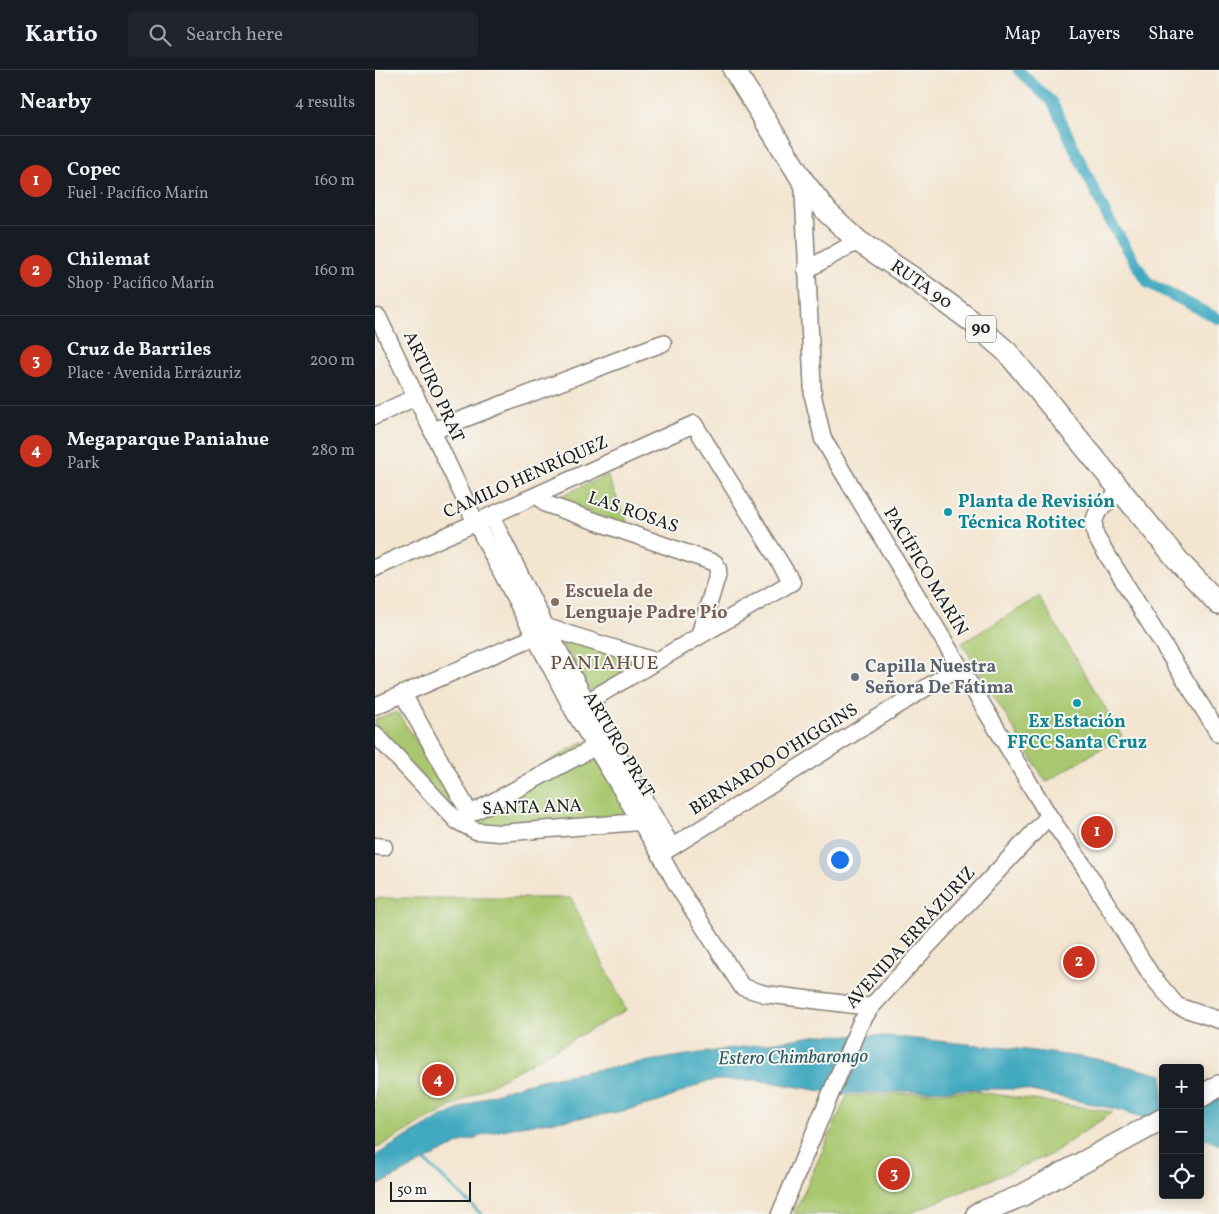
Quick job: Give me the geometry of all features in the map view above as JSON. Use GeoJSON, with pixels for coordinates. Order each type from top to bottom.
{"type":"FeatureCollection","features":[{"type":"Feature","properties":{"kind":"main road","name":"RUTA 90"},"geometry":{"type":"LineString","coordinates":[[734,70],[803,181],[829,213],[858,242],[927,288],[970,320],[1007,352],[1181,564],[1219,604]]}},
{"type":"Feature","properties":{"kind":"main road"},"geometry":{"type":"LineString","coordinates":[[1204,1095],[1219,1086]]}},
{"type":"Feature","properties":{"kind":"main road"},"geometry":{"type":"LineString","coordinates":[[977,1214],[1021,1196],[1159,1121]]}},
{"type":"Feature","properties":{"kind":"street","name":"PACÍFICO MARÍN"},"geometry":{"type":"LineString","coordinates":[[803,181],[813,396],[823,439],[1049,816],[1083,866],[1151,975],[1177,1006],[1219,1020]]}},
{"type":"Feature","properties":{"kind":"street"},"geometry":{"type":"LineString","coordinates":[[806,270],[858,242]]}},
{"type":"Feature","properties":{"kind":"street","name":"ARTURO PRAT"},"geometry":{"type":"LineString","coordinates":[[376,317],[476,523],[540,632],[580,706],[666,851],[677,886],[742,987],[765,994],[871,1007]]}},
{"type":"Feature","properties":{"kind":"street"},"geometry":{"type":"LineString","coordinates":[[432,431],[663,343]]}},
{"type":"Feature","properties":{"kind":"street"},"geometry":{"type":"LineString","coordinates":[[375,416],[416,397]]}},
{"type":"Feature","properties":{"kind":"street","name":"CAMILO HENRÍQUEZ"},"geometry":{"type":"LineString","coordinates":[[375,568],[694,424],[792,582],[699,636]]}},
{"type":"Feature","properties":{"kind":"street"},"geometry":{"type":"LineString","coordinates":[[1122,491],[1099,510],[1094,520],[1094,532],[1219,734]]}},
{"type":"Feature","properties":{"kind":"street","name":"LAS ROSAS"},"geometry":{"type":"LineString","coordinates":[[538,495],[547,504],[713,562],[717,566],[717,573],[699,636]]}},
{"type":"Feature","properties":{"kind":"street","name":"ARTURO PRAT"},"geometry":{"type":"LineString","coordinates":[[491,516],[540,632]]}},
{"type":"Feature","properties":{"kind":"street"},"geometry":{"type":"LineString","coordinates":[[375,706],[540,632],[655,661]]}},
{"type":"Feature","properties":{"kind":"street"},"geometry":{"type":"LineString","coordinates":[[580,706],[699,636]]}},
{"type":"Feature","properties":{"kind":"street","name":"BERNARDO O'HIGGINS"},"geometry":{"type":"LineString","coordinates":[[666,851],[959,667]]}},
{"type":"Feature","properties":{"kind":"street"},"geometry":{"type":"LineString","coordinates":[[403,694],[464,818],[595,747]]}},
{"type":"Feature","properties":{"kind":"street","name":"ARTURO PRAT"},"geometry":{"type":"LineString","coordinates":[[580,706],[595,747],[640,822],[666,851]]}},
{"type":"Feature","properties":{"kind":"street","name":"SANTA ANA"},"geometry":{"type":"LineString","coordinates":[[375,734],[476,831],[499,833],[640,822]]}},
{"type":"Feature","properties":{"kind":"street","name":"AVENIDA ERRÁZURIZ"},"geometry":{"type":"LineString","coordinates":[[781,1214],[860,1024],[871,1007],[1049,816]]}},
{"type":"Feature","properties":{"kind":"green space"},"geometry":{"type":"Polygon","coordinates":[[[607,475],[629,526],[552,500],[607,475]]]}},
{"type":"Feature","properties":{"kind":"green space"},"geometry":{"type":"Polygon","coordinates":[[[1039,597],[1122,736],[1046,782],[962,643],[1039,597]]]}},
{"type":"Feature","properties":{"kind":"green space"},"geometry":{"type":"Polygon","coordinates":[[[558,637],[644,664],[590,691],[558,637]]]}},
{"type":"Feature","properties":{"kind":"green space"},"geometry":{"type":"Polygon","coordinates":[[[397,712],[457,803],[450,807],[375,725],[375,719],[397,712]]]}},
{"type":"Feature","properties":{"kind":"green space"},"geometry":{"type":"Polygon","coordinates":[[[584,741],[640,822],[499,833],[450,818],[584,741]]]}},
{"type":"Feature","properties":{"kind":"green space"},"geometry":{"type":"Polygon","coordinates":[[[375,898],[571,898],[626,1010],[375,1149],[375,898]]]}},
{"type":"Feature","properties":{"kind":"green space"},"geometry":{"type":"Polygon","coordinates":[[[973,1091],[1113,1112],[1050,1155],[908,1214],[794,1214],[847,1096],[973,1091]]]}},
{"type":"Feature","properties":{"kind":"water","name":"Estero Chimbarongo"},"geometry":{"type":"Polygon","coordinates":[[[819,1035],[887,1036],[1097,1059],[1159,1074],[1159,1123],[1120,1110],[1022,1089],[839,1094],[758,1080],[718,1080],[705,1082],[659,1102],[614,1113],[521,1126],[490,1133],[463,1142],[375,1187],[375,1156],[412,1133],[471,1103],[492,1095],[542,1080],[819,1035]]]}},
{"type":"Feature","properties":{"kind":"water"},"geometry":{"type":"Polygon","coordinates":[[[1204,1086],[1219,1090],[1219,1145],[1204,1138],[1204,1086]]]}},
{"type":"Feature","properties":{"kind":"waterway"},"geometry":{"type":"LineString","coordinates":[[1018,70],[1052,102],[1108,218],[1148,283],[1219,319]]}},
{"type":"Feature","properties":{"kind":"waterway"},"geometry":{"type":"LineString","coordinates":[[423,1159],[481,1214]]}},
{"type":"Feature","properties":{"kind":"place","name":"Planta de Revisión Técnica Rotitec"},"geometry":{"type":"Point","coordinates":[948,512]}},
{"type":"Feature","properties":{"kind":"place","name":"Escuela de Lenguaje Padre Pío"},"geometry":{"type":"Point","coordinates":[555,602]}},
{"type":"Feature","properties":{"kind":"place","name":"Capilla Nuestra Señora De Fátima"},"geometry":{"type":"Point","coordinates":[855,677]}},
{"type":"Feature","properties":{"kind":"place","name":"Ex Estación FFCC Santa Cruz"},"geometry":{"type":"Point","coordinates":[1077,703]}},
{"type":"Feature","properties":{"kind":"place","name":"Copec"},"geometry":{"type":"Point","coordinates":[1097,832]}},
{"type":"Feature","properties":{"kind":"place","name":"Chilemat"},"geometry":{"type":"Point","coordinates":[1079,962]}},
{"type":"Feature","properties":{"kind":"place","name":"Megaparque Paniahue"},"geometry":{"type":"Point","coordinates":[438,1080]}},
{"type":"Feature","properties":{"kind":"place","name":"Cruz de Barriles"},"geometry":{"type":"Point","coordinates":[894,1174]}},
{"type":"Feature","properties":{"kind":"district","name":"PANIAHUE"},"geometry":{"type":"Point","coordinates":[605,664]}}]}
